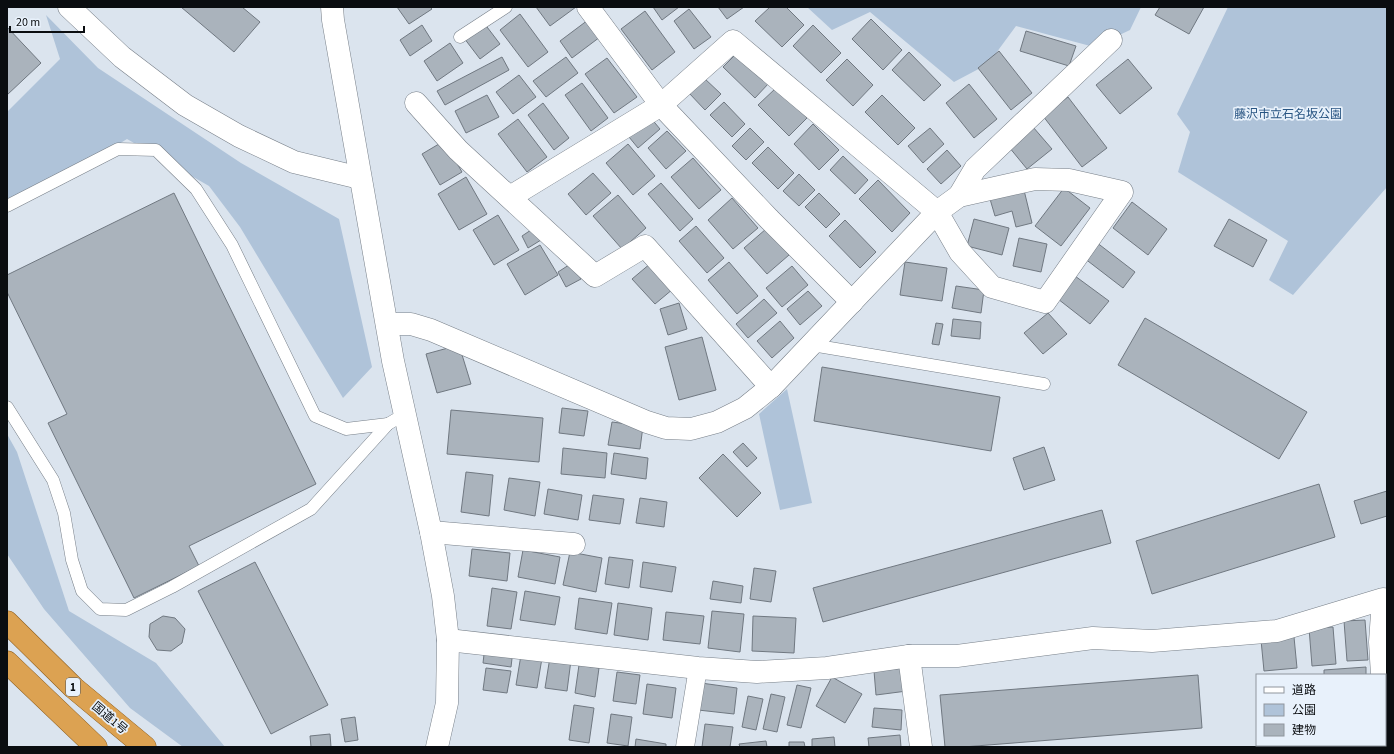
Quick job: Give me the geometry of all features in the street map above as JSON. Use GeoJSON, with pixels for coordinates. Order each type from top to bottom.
{"type":"FeatureCollection","features":[{"type":"Feature","properties":{"kind":"highway","name":"国道1号"},"geometry":{"type":"LineString","coordinates":[[7,622],[74,688],[144,747]]}},
{"type":"Feature","properties":{"kind":"highway","name":"1"},"geometry":{"type":"LineString","coordinates":[[7,662],[96,747]]}},
{"type":"Feature","properties":{"kind":"street"},"geometry":{"type":"LineString","coordinates":[[69,7],[122,57],[185,105],[239,136],[294,162],[360,178]]}},
{"type":"Feature","properties":{"kind":"street"},"geometry":{"type":"LineString","coordinates":[[332,7],[386,324],[396,419],[431,532],[443,596],[448,640],[448,703],[437,747]]}},
{"type":"Feature","properties":{"kind":"street"},"geometry":{"type":"LineString","coordinates":[[588,7],[661,105],[769,219],[852,302]]}},
{"type":"Feature","properties":{"kind":"street"},"geometry":{"type":"LineString","coordinates":[[386,324],[411,324],[431,330],[647,422],[666,428],[691,429],[717,422],[745,408],[771,387],[937,212],[959,196],[975,169],[1111,40]]}},
{"type":"Feature","properties":{"kind":"street"},"geometry":{"type":"LineString","coordinates":[[510,198],[661,105],[733,41],[937,212],[960,252],[992,288],[1045,302],[1122,192],[1069,180],[1035,179],[959,196]]}},
{"type":"Feature","properties":{"kind":"street"},"geometry":{"type":"LineString","coordinates":[[416,103],[458,150],[595,276],[645,246],[771,387]]}},
{"type":"Feature","properties":{"kind":"street"},"geometry":{"type":"LineString","coordinates":[[431,532],[574,544]]}},
{"type":"Feature","properties":{"kind":"street"},"geometry":{"type":"LineString","coordinates":[[448,640],[698,668],[757,672],[827,668],[909,656],[957,656],[1093,638],[1152,641],[1277,631],[1385,598],[1380,642],[1382,674]]}},
{"type":"Feature","properties":{"kind":"street"},"geometry":{"type":"LineString","coordinates":[[909,656],[921,747]]}},
{"type":"Feature","properties":{"kind":"street"},"geometry":{"type":"LineString","coordinates":[[686,747],[698,668]]}},
{"type":"Feature","properties":{"kind":"lane"},"geometry":{"type":"LineString","coordinates":[[460,37],[506,7]]}},
{"type":"Feature","properties":{"kind":"lane"},"geometry":{"type":"LineString","coordinates":[[7,206],[118,149],[156,150],[196,189],[232,245],[315,416],[346,429],[396,419]]}},
{"type":"Feature","properties":{"kind":"lane"},"geometry":{"type":"LineString","coordinates":[[812,345],[1044,384]]}},
{"type":"Feature","properties":{"kind":"lane"},"geometry":{"type":"LineString","coordinates":[[7,407],[52,480],[64,513],[72,560],[82,591],[100,609],[126,610],[172,587],[311,508],[396,419]]}},
{"type":"Feature","properties":{"kind":"green space"},"geometry":{"type":"Polygon","coordinates":[[[807,7],[1141,7],[1130,30],[1094,47],[1016,26],[988,64],[954,82],[870,12],[832,30],[807,7]]]}},
{"type":"Feature","properties":{"kind":"green space","name":"藤沢市立石名坂公園"},"geometry":{"type":"Polygon","coordinates":[[[1228,7],[1387,7],[1387,187],[1293,295],[1269,280],[1288,241],[1178,172],[1190,132],[1177,114],[1228,7]]]}},
{"type":"Feature","properties":{"kind":"green space"},"geometry":{"type":"Polygon","coordinates":[[[46,15],[98,68],[241,163],[339,219],[372,367],[343,398],[240,227],[209,186],[127,139],[7,212],[7,112],[60,59],[46,15]]]}},
{"type":"Feature","properties":{"kind":"green space"},"geometry":{"type":"Polygon","coordinates":[[[787,389],[812,503],[780,510],[759,414],[787,389]]]}},
{"type":"Feature","properties":{"kind":"green space"},"geometry":{"type":"Polygon","coordinates":[[[7,434],[17,452],[69,611],[156,663],[225,747],[183,747],[130,708],[44,609],[7,554],[7,434]]]}},
{"type":"Feature","properties":{"kind":"building"},"geometry":{"type":"Polygon","coordinates":[[[181,7],[242,7],[260,22],[234,52],[181,7]]]}},
{"type":"Feature","properties":{"kind":"building"},"geometry":{"type":"Polygon","coordinates":[[[397,7],[430,7],[432,9],[409,24],[397,7]]]}},
{"type":"Feature","properties":{"kind":"building"},"geometry":{"type":"Polygon","coordinates":[[[536,7],[576,7],[550,26],[536,7]]]}},
{"type":"Feature","properties":{"kind":"building"},"geometry":{"type":"Polygon","coordinates":[[[653,7],[679,7],[662,20],[653,7]]]}},
{"type":"Feature","properties":{"kind":"building"},"geometry":{"type":"Polygon","coordinates":[[[718,7],[744,7],[727,19],[718,7]]]}},
{"type":"Feature","properties":{"kind":"building"},"geometry":{"type":"Polygon","coordinates":[[[770,7],[786,7],[804,25],[782,47],[755,21],[770,7]]]}},
{"type":"Feature","properties":{"kind":"building"},"geometry":{"type":"Polygon","coordinates":[[[1160,7],[1204,7],[1189,34],[1155,15],[1160,7]]]}},
{"type":"Feature","properties":{"kind":"building"},"geometry":{"type":"Polygon","coordinates":[[[689,9],[711,37],[694,49],[674,21],[689,9]]]}},
{"type":"Feature","properties":{"kind":"building"},"geometry":{"type":"Polygon","coordinates":[[[645,11],[675,52],[652,70],[621,29],[645,11]]]}},
{"type":"Feature","properties":{"kind":"building"},"geometry":{"type":"Polygon","coordinates":[[[520,14],[548,52],[528,67],[500,30],[520,14]]]}},
{"type":"Feature","properties":{"kind":"building"},"geometry":{"type":"Polygon","coordinates":[[[871,19],[902,50],[883,70],[852,39],[871,19]]]}},
{"type":"Feature","properties":{"kind":"building"},"geometry":{"type":"Polygon","coordinates":[[[588,20],[600,37],[572,58],[560,41],[588,20]]]}},
{"type":"Feature","properties":{"kind":"building"},"geometry":{"type":"Polygon","coordinates":[[[484,23],[500,44],[480,59],[464,38],[484,23]]]}},
{"type":"Feature","properties":{"kind":"building"},"geometry":{"type":"Polygon","coordinates":[[[422,25],[432,41],[410,56],[400,40],[422,25]]]}},
{"type":"Feature","properties":{"kind":"building"},"geometry":{"type":"Polygon","coordinates":[[[813,25],[841,53],[821,73],[793,46],[813,25]]]}},
{"type":"Feature","properties":{"kind":"building"},"geometry":{"type":"Polygon","coordinates":[[[7,27],[41,63],[7,95],[7,27]]]}},
{"type":"Feature","properties":{"kind":"building"},"geometry":{"type":"Polygon","coordinates":[[[1026,31],[1076,46],[1069,66],[1020,51],[1026,31]]]}},
{"type":"Feature","properties":{"kind":"building"},"geometry":{"type":"Polygon","coordinates":[[[450,43],[463,63],[437,81],[424,61],[450,43]]]}},
{"type":"Feature","properties":{"kind":"building"},"geometry":{"type":"Polygon","coordinates":[[[999,51],[1032,93],[1011,110],[978,68],[999,51]]]}},
{"type":"Feature","properties":{"kind":"building"},"geometry":{"type":"Polygon","coordinates":[[[738,52],[769,83],[755,98],[723,67],[738,52]]]}},
{"type":"Feature","properties":{"kind":"building"},"geometry":{"type":"Polygon","coordinates":[[[909,52],[941,85],[924,101],[892,70],[909,52]]]}},
{"type":"Feature","properties":{"kind":"building"},"geometry":{"type":"Polygon","coordinates":[[[502,57],[509,70],[445,105],[437,91],[502,57]]]}},
{"type":"Feature","properties":{"kind":"building"},"geometry":{"type":"Polygon","coordinates":[[[566,57],[578,73],[546,97],[533,81],[566,57]]]}},
{"type":"Feature","properties":{"kind":"building"},"geometry":{"type":"Polygon","coordinates":[[[607,58],[637,97],[614,113],[585,74],[607,58]]]}},
{"type":"Feature","properties":{"kind":"building"},"geometry":{"type":"Polygon","coordinates":[[[847,59],[873,85],[853,106],[826,80],[847,59]]]}},
{"type":"Feature","properties":{"kind":"building"},"geometry":{"type":"Polygon","coordinates":[[[1128,59],[1152,88],[1120,114],[1096,85],[1128,59]]]}},
{"type":"Feature","properties":{"kind":"building"},"geometry":{"type":"Polygon","coordinates":[[[519,75],[536,97],[513,114],[496,92],[519,75]]]}},
{"type":"Feature","properties":{"kind":"building"},"geometry":{"type":"Polygon","coordinates":[[[704,78],[721,94],[705,110],[689,93],[704,78]]]}},
{"type":"Feature","properties":{"kind":"building"},"geometry":{"type":"Polygon","coordinates":[[[582,83],[608,118],[591,131],[565,95],[582,83]]]}},
{"type":"Feature","properties":{"kind":"building"},"geometry":{"type":"Polygon","coordinates":[[[969,84],[997,119],[974,138],[946,103],[969,84]]]}},
{"type":"Feature","properties":{"kind":"building"},"geometry":{"type":"Polygon","coordinates":[[[776,88],[807,118],[789,136],[758,105],[776,88]]]}},
{"type":"Feature","properties":{"kind":"building"},"geometry":{"type":"Polygon","coordinates":[[[487,95],[499,117],[466,133],[455,111],[487,95]]]}},
{"type":"Feature","properties":{"kind":"building"},"geometry":{"type":"Polygon","coordinates":[[[882,95],[915,128],[898,145],[865,112],[882,95]]]}},
{"type":"Feature","properties":{"kind":"building"},"geometry":{"type":"Polygon","coordinates":[[[1068,97],[1107,148],[1082,167],[1043,116],[1068,97]]]}},
{"type":"Feature","properties":{"kind":"building"},"geometry":{"type":"Polygon","coordinates":[[[724,102],[745,124],[732,137],[710,115],[724,102]]]}},
{"type":"Feature","properties":{"kind":"building"},"geometry":{"type":"Polygon","coordinates":[[[543,103],[569,138],[554,150],[528,115],[543,103]]]}},
{"type":"Feature","properties":{"kind":"building"},"geometry":{"type":"Polygon","coordinates":[[[650,117],[660,129],[638,148],[629,137],[650,117]]]}},
{"type":"Feature","properties":{"kind":"building"},"geometry":{"type":"Polygon","coordinates":[[[518,119],[547,157],[527,172],[498,134],[518,119]]]}},
{"type":"Feature","properties":{"kind":"building"},"geometry":{"type":"Polygon","coordinates":[[[813,124],[839,150],[819,170],[794,144],[813,124]]]}},
{"type":"Feature","properties":{"kind":"building"},"geometry":{"type":"Polygon","coordinates":[[[1033,127],[1052,149],[1027,169],[1009,147],[1033,127]]]}},
{"type":"Feature","properties":{"kind":"building"},"geometry":{"type":"Polygon","coordinates":[[[750,128],[764,142],[746,160],[732,146],[750,128]]]}},
{"type":"Feature","properties":{"kind":"building"},"geometry":{"type":"Polygon","coordinates":[[[930,128],[944,144],[923,163],[908,146],[930,128]]]}},
{"type":"Feature","properties":{"kind":"building"},"geometry":{"type":"Polygon","coordinates":[[[667,131],[686,151],[666,169],[648,148],[667,131]]]}},
{"type":"Feature","properties":{"kind":"building"},"geometry":{"type":"Polygon","coordinates":[[[444,141],[462,172],[440,185],[422,154],[444,141]]]}},
{"type":"Feature","properties":{"kind":"building"},"geometry":{"type":"Polygon","coordinates":[[[628,144],[655,176],[633,195],[606,163],[628,144]]]}},
{"type":"Feature","properties":{"kind":"building"},"geometry":{"type":"Polygon","coordinates":[[[768,147],[794,173],[778,189],[752,163],[768,147]]]}},
{"type":"Feature","properties":{"kind":"building"},"geometry":{"type":"Polygon","coordinates":[[[947,150],[961,166],[941,184],[927,169],[947,150]]]}},
{"type":"Feature","properties":{"kind":"building"},"geometry":{"type":"Polygon","coordinates":[[[843,156],[868,180],[855,194],[830,170],[843,156]]]}},
{"type":"Feature","properties":{"kind":"building"},"geometry":{"type":"Polygon","coordinates":[[[693,158],[721,190],[699,209],[671,177],[693,158]]]}},
{"type":"Feature","properties":{"kind":"building"},"geometry":{"type":"Polygon","coordinates":[[[593,173],[611,193],[586,215],[568,194],[593,173]]]}},
{"type":"Feature","properties":{"kind":"building"},"geometry":{"type":"Polygon","coordinates":[[[799,174],[815,190],[799,206],[783,191],[799,174]]]}},
{"type":"Feature","properties":{"kind":"building"},"geometry":{"type":"Polygon","coordinates":[[[466,177],[487,214],[459,230],[438,194],[466,177]]]}},
{"type":"Feature","properties":{"kind":"building"},"geometry":{"type":"Polygon","coordinates":[[[878,180],[910,213],[892,232],[859,199],[878,180]]]}},
{"type":"Feature","properties":{"kind":"building"},"geometry":{"type":"Polygon","coordinates":[[[661,183],[693,219],[680,231],[648,194],[661,183]]]}},
{"type":"Feature","properties":{"kind":"building"},"geometry":{"type":"Polygon","coordinates":[[[1023,186],[1032,223],[1016,227],[1012,211],[995,216],[990,199],[1023,186]]]}},
{"type":"Feature","properties":{"kind":"building"},"geometry":{"type":"Polygon","coordinates":[[[1064,188],[1090,208],[1061,246],[1035,226],[1064,188]]]}},
{"type":"Feature","properties":{"kind":"building"},"geometry":{"type":"Polygon","coordinates":[[[174,193],[316,484],[189,546],[199,566],[134,598],[48,423],[67,414],[7,292],[7,275],[174,193]]]}},
{"type":"Feature","properties":{"kind":"building"},"geometry":{"type":"Polygon","coordinates":[[[819,193],[840,214],[826,228],[805,207],[819,193]]]}},
{"type":"Feature","properties":{"kind":"building"},"geometry":{"type":"Polygon","coordinates":[[[618,195],[646,228],[622,249],[593,216],[618,195]]]}},
{"type":"Feature","properties":{"kind":"building"},"geometry":{"type":"Polygon","coordinates":[[[732,198],[758,228],[733,249],[708,220],[732,198]]]}},
{"type":"Feature","properties":{"kind":"building"},"geometry":{"type":"Polygon","coordinates":[[[1132,202],[1167,229],[1148,255],[1113,228],[1132,202]]]}},
{"type":"Feature","properties":{"kind":"building"},"geometry":{"type":"Polygon","coordinates":[[[498,215],[519,250],[494,265],[473,230],[498,215]]]}},
{"type":"Feature","properties":{"kind":"building"},"geometry":{"type":"Polygon","coordinates":[[[974,219],[1009,228],[1002,255],[967,246],[974,219]]]}},
{"type":"Feature","properties":{"kind":"building"},"geometry":{"type":"Polygon","coordinates":[[[1229,219],[1267,240],[1253,267],[1214,246],[1229,219]]]}},
{"type":"Feature","properties":{"kind":"building"},"geometry":{"type":"Polygon","coordinates":[[[845,220],[876,252],[860,268],[829,236],[845,220]]]}},
{"type":"Feature","properties":{"kind":"building"},"geometry":{"type":"Polygon","coordinates":[[[696,226],[724,258],[707,273],[679,241],[696,226]]]}},
{"type":"Feature","properties":{"kind":"building"},"geometry":{"type":"Polygon","coordinates":[[[534,228],[541,240],[528,248],[522,236],[534,228]]]}},
{"type":"Feature","properties":{"kind":"building"},"geometry":{"type":"Polygon","coordinates":[[[766,229],[789,255],[767,274],[744,248],[766,229]]]}},
{"type":"Feature","properties":{"kind":"building"},"geometry":{"type":"Polygon","coordinates":[[[1019,238],[1047,244],[1041,272],[1013,266],[1019,238]]]}},
{"type":"Feature","properties":{"kind":"building"},"geometry":{"type":"Polygon","coordinates":[[[1096,242],[1135,272],[1123,288],[1084,258],[1096,242]]]}},
{"type":"Feature","properties":{"kind":"building"},"geometry":{"type":"Polygon","coordinates":[[[540,245],[558,275],[525,295],[507,264],[540,245]]]}},
{"type":"Feature","properties":{"kind":"building"},"geometry":{"type":"Polygon","coordinates":[[[729,262],[758,296],[737,314],[708,280],[729,262]]]}},
{"type":"Feature","properties":{"kind":"building"},"geometry":{"type":"Polygon","coordinates":[[[905,262],[947,268],[942,301],[900,295],[905,262]]]}},
{"type":"Feature","properties":{"kind":"building"},"geometry":{"type":"Polygon","coordinates":[[[572,263],[581,279],[566,287],[558,272],[572,263]]]}},
{"type":"Feature","properties":{"kind":"building"},"geometry":{"type":"Polygon","coordinates":[[[651,263],[673,289],[655,304],[632,279],[651,263]]]}},
{"type":"Feature","properties":{"kind":"building"},"geometry":{"type":"Polygon","coordinates":[[[792,266],[808,285],[782,307],[766,288],[792,266]]]}},
{"type":"Feature","properties":{"kind":"building"},"geometry":{"type":"Polygon","coordinates":[[[1075,276],[1109,301],[1090,324],[1058,299],[1075,276]]]}},
{"type":"Feature","properties":{"kind":"building"},"geometry":{"type":"Polygon","coordinates":[[[956,286],[984,290],[981,313],[952,308],[956,286]]]}},
{"type":"Feature","properties":{"kind":"building"},"geometry":{"type":"Polygon","coordinates":[[[808,291],[822,306],[800,325],[787,309],[808,291]]]}},
{"type":"Feature","properties":{"kind":"building"},"geometry":{"type":"Polygon","coordinates":[[[764,299],[777,313],[748,338],[736,324],[764,299]]]}},
{"type":"Feature","properties":{"kind":"building"},"geometry":{"type":"Polygon","coordinates":[[[679,303],[687,329],[668,335],[660,309],[679,303]]]}},
{"type":"Feature","properties":{"kind":"building"},"geometry":{"type":"Polygon","coordinates":[[[1048,313],[1067,334],[1043,354],[1024,333],[1048,313]]]}},
{"type":"Feature","properties":{"kind":"building"},"geometry":{"type":"Polygon","coordinates":[[[1145,318],[1307,412],[1279,459],[1118,365],[1145,318]]]}},
{"type":"Feature","properties":{"kind":"building"},"geometry":{"type":"Polygon","coordinates":[[[953,319],[981,322],[980,339],[951,336],[953,319]]]}},
{"type":"Feature","properties":{"kind":"building"},"geometry":{"type":"Polygon","coordinates":[[[780,321],[794,338],[772,358],[757,341],[780,321]]]}},
{"type":"Feature","properties":{"kind":"building"},"geometry":{"type":"Polygon","coordinates":[[[936,323],[943,324],[939,345],[932,344],[936,323]]]}},
{"type":"Feature","properties":{"kind":"building"},"geometry":{"type":"Polygon","coordinates":[[[702,337],[716,390],[679,400],[665,347],[702,337]]]}},
{"type":"Feature","properties":{"kind":"building"},"geometry":{"type":"Polygon","coordinates":[[[459,345],[471,384],[437,393],[426,354],[459,345]]]}},
{"type":"Feature","properties":{"kind":"building"},"geometry":{"type":"Polygon","coordinates":[[[822,367],[1000,397],[991,451],[814,421],[822,367]]]}},
{"type":"Feature","properties":{"kind":"building"},"geometry":{"type":"Polygon","coordinates":[[[562,408],[588,411],[584,436],[559,433],[562,408]]]}},
{"type":"Feature","properties":{"kind":"building"},"geometry":{"type":"Polygon","coordinates":[[[451,410],[543,418],[539,462],[447,454],[451,410]]]}},
{"type":"Feature","properties":{"kind":"building"},"geometry":{"type":"Polygon","coordinates":[[[612,422],[643,426],[640,449],[608,445],[612,422]]]}},
{"type":"Feature","properties":{"kind":"building"},"geometry":{"type":"Polygon","coordinates":[[[743,443],[757,458],[747,467],[733,452],[743,443]]]}},
{"type":"Feature","properties":{"kind":"building"},"geometry":{"type":"Polygon","coordinates":[[[1044,447],[1055,480],[1024,490],[1013,458],[1044,447]]]}},
{"type":"Feature","properties":{"kind":"building"},"geometry":{"type":"Polygon","coordinates":[[[563,448],[607,453],[605,478],[561,474],[563,448]]]}},
{"type":"Feature","properties":{"kind":"building"},"geometry":{"type":"Polygon","coordinates":[[[614,453],[648,458],[646,479],[611,474],[614,453]]]}},
{"type":"Feature","properties":{"kind":"building"},"geometry":{"type":"Polygon","coordinates":[[[723,454],[761,493],[737,517],[699,478],[723,454]]]}},
{"type":"Feature","properties":{"kind":"building"},"geometry":{"type":"Polygon","coordinates":[[[466,472],[493,475],[489,516],[461,512],[466,472]]]}},
{"type":"Feature","properties":{"kind":"building"},"geometry":{"type":"Polygon","coordinates":[[[509,478],[540,482],[535,516],[504,510],[509,478]]]}},
{"type":"Feature","properties":{"kind":"building"},"geometry":{"type":"Polygon","coordinates":[[[1319,484],[1335,537],[1152,594],[1136,541],[1319,484]]]}},
{"type":"Feature","properties":{"kind":"building"},"geometry":{"type":"Polygon","coordinates":[[[548,489],[582,495],[578,520],[544,514],[548,489]]]}},
{"type":"Feature","properties":{"kind":"building"},"geometry":{"type":"Polygon","coordinates":[[[1387,491],[1387,516],[1361,524],[1354,501],[1387,491]]]}},
{"type":"Feature","properties":{"kind":"building"},"geometry":{"type":"Polygon","coordinates":[[[593,495],[624,499],[620,524],[589,520],[593,495]]]}},
{"type":"Feature","properties":{"kind":"building"},"geometry":{"type":"Polygon","coordinates":[[[640,498],[667,502],[664,527],[636,523],[640,498]]]}},
{"type":"Feature","properties":{"kind":"building"},"geometry":{"type":"Polygon","coordinates":[[[1102,510],[1111,543],[823,622],[813,588],[1102,510]]]}},
{"type":"Feature","properties":{"kind":"building"},"geometry":{"type":"Polygon","coordinates":[[[472,549],[510,553],[507,581],[469,576],[472,549]]]}},
{"type":"Feature","properties":{"kind":"building"},"geometry":{"type":"Polygon","coordinates":[[[523,550],[560,557],[555,584],[518,577],[523,550]]]}},
{"type":"Feature","properties":{"kind":"building"},"geometry":{"type":"Polygon","coordinates":[[[570,552],[602,558],[596,592],[563,585],[570,552]]]}},
{"type":"Feature","properties":{"kind":"building"},"geometry":{"type":"Polygon","coordinates":[[[609,557],[633,560],[629,588],[605,584],[609,557]]]}},
{"type":"Feature","properties":{"kind":"building"},"geometry":{"type":"Polygon","coordinates":[[[255,562],[328,705],[271,734],[198,591],[255,562]]]}},
{"type":"Feature","properties":{"kind":"building"},"geometry":{"type":"Polygon","coordinates":[[[643,562],[676,567],[672,592],[640,587],[643,562]]]}},
{"type":"Feature","properties":{"kind":"building"},"geometry":{"type":"Polygon","coordinates":[[[754,568],[776,571],[771,602],[750,599],[754,568]]]}},
{"type":"Feature","properties":{"kind":"building"},"geometry":{"type":"Polygon","coordinates":[[[713,581],[743,586],[741,603],[710,599],[713,581]]]}},
{"type":"Feature","properties":{"kind":"building"},"geometry":{"type":"Polygon","coordinates":[[[492,588],[517,592],[511,629],[487,626],[492,588]]]}},
{"type":"Feature","properties":{"kind":"building"},"geometry":{"type":"Polygon","coordinates":[[[525,591],[560,597],[555,625],[520,620],[525,591]]]}},
{"type":"Feature","properties":{"kind":"building"},"geometry":{"type":"Polygon","coordinates":[[[579,598],[612,603],[607,634],[575,629],[579,598]]]}},
{"type":"Feature","properties":{"kind":"building"},"geometry":{"type":"Polygon","coordinates":[[[618,603],[652,608],[648,640],[614,635],[618,603]]]}},
{"type":"Feature","properties":{"kind":"building"},"geometry":{"type":"Polygon","coordinates":[[[712,611],[744,614],[740,652],[708,648],[712,611]]]}},
{"type":"Feature","properties":{"kind":"building"},"geometry":{"type":"Polygon","coordinates":[[[666,612],[704,616],[700,644],[663,640],[666,612]]]}},
{"type":"Feature","properties":{"kind":"building"},"geometry":{"type":"Polygon","coordinates":[[[163,616],[175,618],[185,629],[182,643],[171,651],[157,650],[149,637],[150,624],[163,616]]]}},
{"type":"Feature","properties":{"kind":"building"},"geometry":{"type":"Polygon","coordinates":[[[753,616],[796,618],[794,653],[752,651],[753,616]]]}},
{"type":"Feature","properties":{"kind":"building"},"geometry":{"type":"Polygon","coordinates":[[[1365,620],[1368,660],[1347,661],[1344,621],[1365,620]]]}},
{"type":"Feature","properties":{"kind":"building"},"geometry":{"type":"Polygon","coordinates":[[[1333,627],[1336,664],[1312,666],[1309,628],[1333,627]]]}},
{"type":"Feature","properties":{"kind":"building"},"geometry":{"type":"Polygon","coordinates":[[[1294,637],[1297,668],[1264,671],[1261,640],[1294,637]]]}},
{"type":"Feature","properties":{"kind":"building"},"geometry":{"type":"Polygon","coordinates":[[[485,646],[513,650],[511,667],[483,663],[485,646]]]}},
{"type":"Feature","properties":{"kind":"building"},"geometry":{"type":"Polygon","coordinates":[[[521,655],[542,658],[537,688],[516,685],[521,655]]]}},
{"type":"Feature","properties":{"kind":"building"},"geometry":{"type":"Polygon","coordinates":[[[550,657],[571,660],[567,691],[545,688],[550,657]]]}},
{"type":"Feature","properties":{"kind":"building"},"geometry":{"type":"Polygon","coordinates":[[[579,665],[599,668],[595,697],[575,693],[579,665]]]}},
{"type":"Feature","properties":{"kind":"building"},"geometry":{"type":"Polygon","coordinates":[[[1366,667],[1366,674],[1324,674],[1324,670],[1366,667]]]}},
{"type":"Feature","properties":{"kind":"building"},"geometry":{"type":"Polygon","coordinates":[[[486,668],[511,671],[507,693],[483,690],[486,668]]]}},
{"type":"Feature","properties":{"kind":"building"},"geometry":{"type":"Polygon","coordinates":[[[904,668],[907,691],[876,695],[874,671],[904,668]]]}},
{"type":"Feature","properties":{"kind":"building"},"geometry":{"type":"Polygon","coordinates":[[[617,672],[640,675],[636,704],[613,701],[617,672]]]}},
{"type":"Feature","properties":{"kind":"building"},"geometry":{"type":"Polygon","coordinates":[[[1198,675],[1202,728],[963,747],[945,747],[940,695],[1198,675]]]}},
{"type":"Feature","properties":{"kind":"building"},"geometry":{"type":"Polygon","coordinates":[[[832,677],[862,694],[845,723],[816,706],[832,677]]]}},
{"type":"Feature","properties":{"kind":"building"},"geometry":{"type":"Polygon","coordinates":[[[701,683],[737,688],[734,714],[698,710],[701,683]]]}},
{"type":"Feature","properties":{"kind":"building"},"geometry":{"type":"Polygon","coordinates":[[[647,684],[676,688],[672,718],[643,714],[647,684]]]}},
{"type":"Feature","properties":{"kind":"building"},"geometry":{"type":"Polygon","coordinates":[[[797,685],[811,688],[801,728],[787,725],[797,685]]]}},
{"type":"Feature","properties":{"kind":"building"},"geometry":{"type":"Polygon","coordinates":[[[771,694],[785,697],[777,732],[763,729],[771,694]]]}},
{"type":"Feature","properties":{"kind":"building"},"geometry":{"type":"Polygon","coordinates":[[[748,696],[763,699],[756,730],[742,727],[748,696]]]}},
{"type":"Feature","properties":{"kind":"building"},"geometry":{"type":"Polygon","coordinates":[[[574,705],[594,708],[589,743],[569,740],[574,705]]]}},
{"type":"Feature","properties":{"kind":"building"},"geometry":{"type":"Polygon","coordinates":[[[874,708],[902,710],[901,730],[872,727],[874,708]]]}},
{"type":"Feature","properties":{"kind":"building"},"geometry":{"type":"Polygon","coordinates":[[[611,714],[632,717],[628,746],[607,743],[611,714]]]}},
{"type":"Feature","properties":{"kind":"building"},"geometry":{"type":"Polygon","coordinates":[[[355,717],[358,740],[345,742],[341,719],[355,717]]]}},
{"type":"Feature","properties":{"kind":"building"},"geometry":{"type":"Polygon","coordinates":[[[705,724],[733,727],[730,747],[702,747],[705,724]]]}},
{"type":"Feature","properties":{"kind":"building"},"geometry":{"type":"Polygon","coordinates":[[[330,734],[331,747],[311,747],[310,736],[330,734]]]}},
{"type":"Feature","properties":{"kind":"building"},"geometry":{"type":"Polygon","coordinates":[[[900,735],[901,747],[869,747],[868,738],[900,735]]]}},
{"type":"Feature","properties":{"kind":"building"},"geometry":{"type":"Polygon","coordinates":[[[834,737],[835,747],[812,747],[812,739],[834,737]]]}},
{"type":"Feature","properties":{"kind":"building"},"geometry":{"type":"Polygon","coordinates":[[[636,739],[666,744],[666,747],[635,747],[636,739]]]}},
{"type":"Feature","properties":{"kind":"building"},"geometry":{"type":"Polygon","coordinates":[[[766,741],[767,747],[740,747],[739,744],[766,741]]]}},
{"type":"Feature","properties":{"kind":"building"},"geometry":{"type":"Polygon","coordinates":[[[789,742],[804,742],[805,747],[789,747],[789,742]]]}},
{"type":"Feature","properties":{"kind":"building"},"geometry":{"type":"Polygon","coordinates":[[[1262,746],[1286,746],[1286,747],[1262,746]]]}},
{"type":"Feature","properties":{"kind":"building"},"geometry":{"type":"Polygon","coordinates":[[[1337,746],[1354,746],[1346,747],[1337,746]]]}}]}
